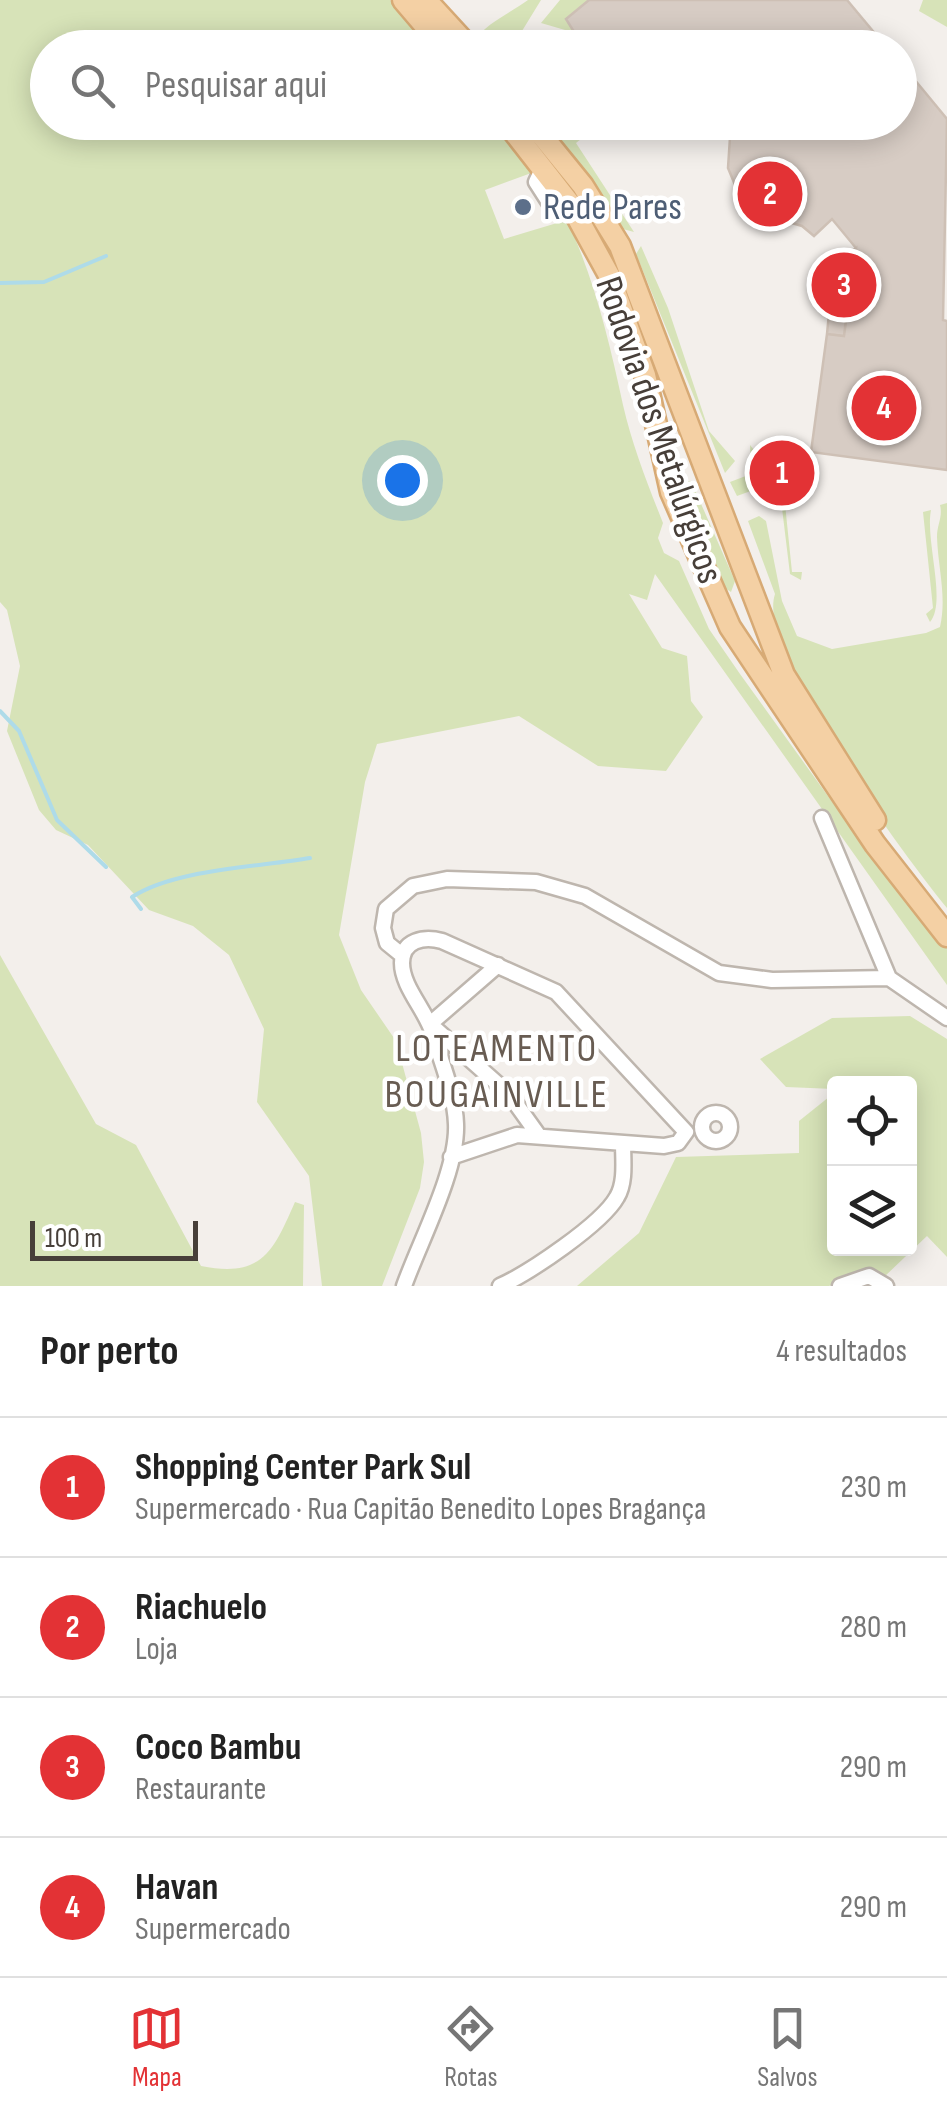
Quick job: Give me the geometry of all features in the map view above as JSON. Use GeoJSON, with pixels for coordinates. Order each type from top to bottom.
{"type":"FeatureCollection","features":[{"type":"Feature","properties":{"kind":"main road"},"geometry":{"type":"LineString","coordinates":[[402,0],[428,30]]}},
{"type":"Feature","properties":{"kind":"main road"},"geometry":{"type":"LineString","coordinates":[[426,0],[454,30]]}},
{"type":"Feature","properties":{"kind":"main road","name":"Rodovia dos Metalúrgicos"},"geometry":{"type":"LineString","coordinates":[[520,140],[579,217],[629,324],[645,375],[658,448],[704,574],[759,674],[875,844],[947,936]]}},
{"type":"Feature","properties":{"kind":"main road","name":"Rodovia dos Metalúrgicos"},"geometry":{"type":"LineString","coordinates":[[546,140],[583,186],[620,246],[746,578],[797,700],[865,806],[947,916]]}},
{"type":"Feature","properties":{"kind":"main road"},"geometry":{"type":"LineString","coordinates":[[658,448],[670,467],[686,476],[700,466],[697,445]]}},
{"type":"Feature","properties":{"kind":"main road"},"geometry":{"type":"LineString","coordinates":[[704,574],[722,596],[734,602],[746,596],[746,578]]}},
{"type":"Feature","properties":{"kind":"street"},"geometry":{"type":"LineString","coordinates":[[822,818],[889,978],[947,1018]]}},
{"type":"Feature","properties":{"kind":"street"},"geometry":{"type":"LineString","coordinates":[[404,1286],[451,1157],[455,1114],[430,1024],[406,977],[403,956],[387,943],[383,918],[392,900],[413,886],[447,879],[536,882],[585,896],[694,961],[733,977],[889,978]]}},
{"type":"Feature","properties":{"kind":"street"},"geometry":{"type":"LineString","coordinates":[[403,956],[412,943],[434,939],[547,986],[567,1002],[686,1132]]}},
{"type":"Feature","properties":{"kind":"street"},"geometry":{"type":"LineString","coordinates":[[430,1024],[498,966]]}},
{"type":"Feature","properties":{"kind":"street"},"geometry":{"type":"LineString","coordinates":[[430,1024],[508,1094],[539,1136]]}},
{"type":"Feature","properties":{"kind":"street"},"geometry":{"type":"LineString","coordinates":[[686,1132],[702,1129]]}},
{"type":"Feature","properties":{"kind":"street"},"geometry":{"type":"LineString","coordinates":[[451,1157],[507,1137],[672,1144],[682,1140],[686,1132]]}},
{"type":"Feature","properties":{"kind":"street"},"geometry":{"type":"LineString","coordinates":[[500,1286],[525,1273],[611,1205],[621,1189],[624,1143]]}},
{"type":"Feature","properties":{"kind":"street"},"geometry":{"type":"LineString","coordinates":[[840,1286],[870,1276],[886,1286]]}},
{"type":"Feature","properties":{"kind":"green space"},"geometry":{"type":"Polygon","coordinates":[[[0,0],[390,0],[417,30],[30,30],[30,140],[509,140],[534,172],[485,190],[504,239],[567,220],[593,288],[631,435],[663,523],[658,538],[664,553],[679,561],[709,629],[740,674],[869,853],[947,947],[947,985],[655,574],[647,600],[629,594],[662,648],[687,656],[691,701],[703,717],[666,771],[598,766],[519,716],[377,744],[365,782],[339,935],[361,990],[396,1041],[421,1133],[424,1162],[420,1188],[382,1286],[322,1286],[309,1176],[257,1102],[264,1029],[229,955],[193,926],[149,910],[88,845],[56,830],[39,810],[7,731],[20,666],[7,610],[0,602],[0,0]]]}},
{"type":"Feature","properties":{"kind":"green space"},"geometry":{"type":"Polygon","coordinates":[[[528,0],[541,0],[523,30],[484,30],[528,0]]]}},
{"type":"Feature","properties":{"kind":"green space"},"geometry":{"type":"Polygon","coordinates":[[[560,0],[589,0],[586,30],[565,30],[541,23],[560,0]]]}},
{"type":"Feature","properties":{"kind":"green space"},"geometry":{"type":"Polygon","coordinates":[[[923,0],[947,0],[947,27],[919,11],[923,0]]]}},
{"type":"Feature","properties":{"kind":"green space"},"geometry":{"type":"Polygon","coordinates":[[[560,140],[580,140],[576,143],[634,232],[623,229],[593,181],[560,140]]]}},
{"type":"Feature","properties":{"kind":"green space"},"geometry":{"type":"Polygon","coordinates":[[[641,246],[668,308],[709,431],[735,461],[725,473],[636,254],[641,246]]]}},
{"type":"Feature","properties":{"kind":"green space"},"geometry":{"type":"Polygon","coordinates":[[[750,445],[768,467],[761,473],[780,493],[787,488],[793,501],[785,504],[792,572],[802,572],[801,580],[790,574],[781,500],[759,488],[737,496],[730,482],[751,474],[750,445]]]}},
{"type":"Feature","properties":{"kind":"green space"},"geometry":{"type":"Polygon","coordinates":[[[691,481],[735,581],[731,592],[725,588],[681,482],[691,481]]]}},
{"type":"Feature","properties":{"kind":"green space"},"geometry":{"type":"Polygon","coordinates":[[[947,503],[947,908],[869,802],[810,706],[775,623],[775,594],[748,521],[759,516],[766,521],[782,601],[797,636],[832,649],[926,633],[940,627],[942,594],[937,532],[940,505],[947,503]]]}},
{"type":"Feature","properties":{"kind":"green space"},"geometry":{"type":"Polygon","coordinates":[[[931,510],[936,600],[930,622],[926,614],[933,608],[923,512],[931,510]]]}},
{"type":"Feature","properties":{"kind":"green space"},"geometry":{"type":"Polygon","coordinates":[[[0,955],[96,1124],[136,1145],[201,1266],[238,1268],[263,1257],[280,1235],[295,1202],[304,1205],[303,1286],[0,1286],[0,955]]]}},
{"type":"Feature","properties":{"kind":"green space"},"geometry":{"type":"Polygon","coordinates":[[[910,1016],[947,1039],[947,1257],[927,1236],[917,1246],[917,1076],[827,1076],[827,1089],[786,1087],[760,1059],[832,1018],[910,1016]]]}},
{"type":"Feature","properties":{"kind":"green space"},"geometry":{"type":"Polygon","coordinates":[[[827,1099],[827,1256],[906,1256],[883,1278],[861,1271],[829,1286],[577,1286],[639,1233],[676,1157],[799,1153],[799,1121],[827,1099]]]}},
{"type":"Feature","properties":{"kind":"building"},"geometry":{"type":"Polygon","coordinates":[[[589,0],[847,0],[872,30],[573,30],[566,19],[589,0]]]}},
{"type":"Feature","properties":{"kind":"building"},"geometry":{"type":"Polygon","coordinates":[[[917,83],[947,119],[943,320],[947,321],[947,470],[811,452],[827,334],[844,336],[856,248],[832,219],[814,236],[802,226],[760,214],[740,197],[728,168],[730,140],[917,140],[917,83]]]}},
{"type":"Feature","properties":{"kind":"building"},"geometry":{"type":"Polygon","coordinates":[[[856,248],[846,311],[836,310],[837,303],[830,303],[832,293],[843,277],[847,254],[856,248]]]}},
{"type":"Feature","properties":{"kind":"building"},"geometry":{"type":"Polygon","coordinates":[[[830,303],[837,303],[836,310],[847,311],[844,336],[827,334],[830,303]]]}},
{"type":"Feature","properties":{"kind":"waterway"},"geometry":{"type":"LineString","coordinates":[[0,283],[44,282],[106,256]]}},
{"type":"Feature","properties":{"kind":"waterway"},"geometry":{"type":"LineString","coordinates":[[0,711],[19,731],[57,820],[106,867]]}},
{"type":"Feature","properties":{"kind":"waterway"},"geometry":{"type":"LineString","coordinates":[[141,909],[132,897],[171,880],[310,858]]}},
{"type":"Feature","properties":{"kind":"place","name":"Riachuelo"},"geometry":{"type":"Point","coordinates":[770,194]}},
{"type":"Feature","properties":{"kind":"place","name":"Rede Pares"},"geometry":{"type":"Point","coordinates":[523,207]}},
{"type":"Feature","properties":{"kind":"place","name":"Coco Bambu"},"geometry":{"type":"Point","coordinates":[844,285]}},
{"type":"Feature","properties":{"kind":"place","name":"Havan"},"geometry":{"type":"Point","coordinates":[884,408]}},
{"type":"Feature","properties":{"kind":"place","name":"Shopping Center Park Sul"},"geometry":{"type":"Point","coordinates":[782,473]}},
{"type":"Feature","properties":{"kind":"district","name":"LOTEAMENTO BOUGAINVILLE"},"geometry":{"type":"Point","coordinates":[497,1072]}}]}
